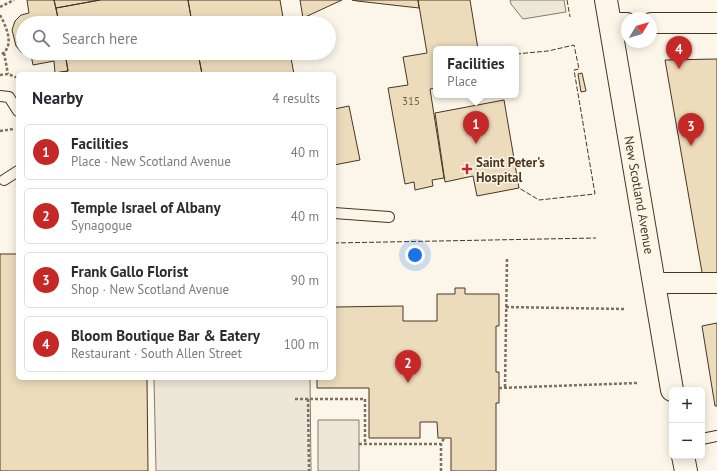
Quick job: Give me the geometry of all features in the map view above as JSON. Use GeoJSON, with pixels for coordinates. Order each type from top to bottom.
{"type":"FeatureCollection","features":[{"type":"Feature","properties":{"kind":"street","name":"New Scotland Avenue"},"geometry":{"type":"LineString","coordinates":[[606,0],[618,23],[654,283],[671,387]]}},
{"type":"Feature","properties":{"kind":"street"},"geometry":{"type":"LineString","coordinates":[[657,23],[717,23]]}},
{"type":"Feature","properties":{"kind":"street"},"geometry":{"type":"LineString","coordinates":[[654,283],[717,283]]}},
{"type":"Feature","properties":{"kind":"street"},"geometry":{"type":"LineString","coordinates":[[684,459],[686,471]]}},
{"type":"Feature","properties":{"kind":"lane"},"geometry":{"type":"LineString","coordinates":[[0,96],[9,97],[16,108]]}},
{"type":"Feature","properties":{"kind":"lane"},"geometry":{"type":"LineString","coordinates":[[4,180],[16,172]]}},
{"type":"Feature","properties":{"kind":"lane"},"geometry":{"type":"LineString","coordinates":[[336,212],[388,217]]}},
{"type":"Feature","properties":{"kind":"lane"},"geometry":{"type":"LineString","coordinates":[[705,438],[717,436]]}},
{"type":"Feature","properties":{"kind":"path"},"geometry":{"type":"LineString","coordinates":[[0,7],[14,0]]}},
{"type":"Feature","properties":{"kind":"path"},"geometry":{"type":"LineString","coordinates":[[0,15],[6,26],[9,42],[4,53],[8,74]]}},
{"type":"Feature","properties":{"kind":"path"},"geometry":{"type":"LineString","coordinates":[[0,55],[4,53]]}},
{"type":"Feature","properties":{"kind":"path"},"geometry":{"type":"LineString","coordinates":[[0,75],[8,74],[16,77]]}},
{"type":"Feature","properties":{"kind":"path"},"geometry":{"type":"LineString","coordinates":[[0,131],[14,129]]}},
{"type":"Feature","properties":{"kind":"path"},"geometry":{"type":"LineString","coordinates":[[505,388],[506,259]]}},
{"type":"Feature","properties":{"kind":"path"},"geometry":{"type":"LineString","coordinates":[[506,307],[625,309]]}},
{"type":"Feature","properties":{"kind":"path"},"geometry":{"type":"LineString","coordinates":[[499,388],[637,383]]}},
{"type":"Feature","properties":{"kind":"path"},"geometry":{"type":"LineString","coordinates":[[295,399],[364,399],[365,444]]}},
{"type":"Feature","properties":{"kind":"path"},"geometry":{"type":"LineString","coordinates":[[308,399],[308,471]]}},
{"type":"Feature","properties":{"kind":"path"},"geometry":{"type":"LineString","coordinates":[[441,471],[441,444],[444,438]]}},
{"type":"Feature","properties":{"kind":"path"},"geometry":{"type":"LineString","coordinates":[[359,444],[441,444]]}},
{"type":"Feature","properties":{"kind":"shaded area"},"geometry":{"type":"Polygon","coordinates":[[[510,0],[564,0],[566,12],[523,19],[511,4],[510,0]]]}},
{"type":"Feature","properties":{"kind":"shaded area"},"geometry":{"type":"Polygon","coordinates":[[[154,380],[310,380],[311,471],[156,471],[154,380]]]}},
{"type":"Feature","properties":{"kind":"shaded area"},"geometry":{"type":"Polygon","coordinates":[[[318,420],[359,420],[359,471],[318,471],[318,420]]]}},
{"type":"Feature","properties":{"kind":"building"},"geometry":{"type":"Polygon","coordinates":[[[27,0],[54,0],[57,16],[20,16],[29,13],[27,0]]]}},
{"type":"Feature","properties":{"kind":"building"},"geometry":{"type":"Polygon","coordinates":[[[54,0],[100,0],[56,8],[54,0]]]}},
{"type":"Feature","properties":{"kind":"building"},"geometry":{"type":"Polygon","coordinates":[[[100,0],[188,0],[191,16],[58,16],[56,8],[100,0]]]}},
{"type":"Feature","properties":{"kind":"building"},"geometry":{"type":"Polygon","coordinates":[[[188,0],[280,0],[283,16],[191,16],[188,0]]]}},
{"type":"Feature","properties":{"kind":"building"},"geometry":{"type":"Polygon","coordinates":[[[300,0],[342,0],[307,16],[303,16],[300,0]]]}},
{"type":"Feature","properties":{"kind":"building"},"geometry":{"type":"Polygon","coordinates":[[[352,0],[418,0],[419,8],[357,1],[352,0]]]}},
{"type":"Feature","properties":{"kind":"building"},"geometry":{"type":"Polygon","coordinates":[[[418,0],[470,0],[478,46],[433,46],[433,88],[430,89],[444,178],[432,180],[433,186],[415,190],[414,182],[405,184],[388,88],[408,85],[403,57],[427,53],[418,0]]]}},
{"type":"Feature","properties":{"kind":"building"},"geometry":{"type":"Polygon","coordinates":[[[16,20],[16,46],[12,30],[16,20]]]}},
{"type":"Feature","properties":{"kind":"building"},"geometry":{"type":"Polygon","coordinates":[[[717,59],[717,276],[703,278],[665,60],[717,59]]]}},
{"type":"Feature","properties":{"kind":"building"},"geometry":{"type":"Polygon","coordinates":[[[32,60],[66,60],[68,71],[55,72],[54,61],[33,65],[32,60]]]}},
{"type":"Feature","properties":{"kind":"building"},"geometry":{"type":"Polygon","coordinates":[[[66,60],[199,60],[202,72],[62,72],[68,71],[66,60]]]}},
{"type":"Feature","properties":{"kind":"building"},"geometry":{"type":"Polygon","coordinates":[[[199,60],[291,60],[294,72],[202,72],[199,60]]]}},
{"type":"Feature","properties":{"kind":"building"},"geometry":{"type":"Polygon","coordinates":[[[582,73],[586,91],[581,92],[578,74],[582,73]]]}},
{"type":"Feature","properties":{"kind":"building"},"geometry":{"type":"Polygon","coordinates":[[[504,100],[519,188],[477,196],[473,176],[445,182],[435,113],[504,100]]]}},
{"type":"Feature","properties":{"kind":"building"},"geometry":{"type":"Polygon","coordinates":[[[349,106],[360,160],[336,165],[336,109],[349,106]]]}},
{"type":"Feature","properties":{"kind":"building"},"geometry":{"type":"Polygon","coordinates":[[[0,254],[16,254],[16,380],[147,380],[148,471],[0,471],[0,254]]]}},
{"type":"Feature","properties":{"kind":"building"},"geometry":{"type":"Polygon","coordinates":[[[455,288],[465,288],[465,294],[499,294],[499,326],[496,326],[496,372],[499,372],[499,403],[496,403],[496,471],[451,471],[451,438],[438,438],[437,422],[420,422],[420,438],[369,438],[369,388],[317,388],[317,380],[336,380],[336,307],[403,306],[403,321],[437,321],[437,294],[455,294],[455,288]]]}},
{"type":"Feature","properties":{"kind":"building"},"geometry":{"type":"Polygon","coordinates":[[[717,323],[717,406],[715,406],[702,326],[717,323]]]}},
{"type":"Feature","properties":{"kind":"fence"},"geometry":{"type":"LineString","coordinates":[[567,0],[570,17]]}},
{"type":"Feature","properties":{"kind":"fence"},"geometry":{"type":"LineString","coordinates":[[519,54],[548,51],[574,45],[579,69],[574,70],[595,194],[539,200],[519,188]]}},
{"type":"Feature","properties":{"kind":"fence"},"geometry":{"type":"LineString","coordinates":[[336,243],[596,238]]}},
{"type":"Feature","properties":{"kind":"place","name":"Bloom Boutique Bar & Eatery"},"geometry":{"type":"Point","coordinates":[679,69]}},
{"type":"Feature","properties":{"kind":"place","name":"Facilities"},"geometry":{"type":"Point","coordinates":[476,144]}},
{"type":"Feature","properties":{"kind":"place","name":"Frank Gallo Florist"},"geometry":{"type":"Point","coordinates":[691,146]}},
{"type":"Feature","properties":{"kind":"place","name":"Saint Peter's Hospital"},"geometry":{"type":"Point","coordinates":[467,169]}},
{"type":"Feature","properties":{"kind":"place","name":"Temple Israel of Albany"},"geometry":{"type":"Point","coordinates":[408,383]}}]}
